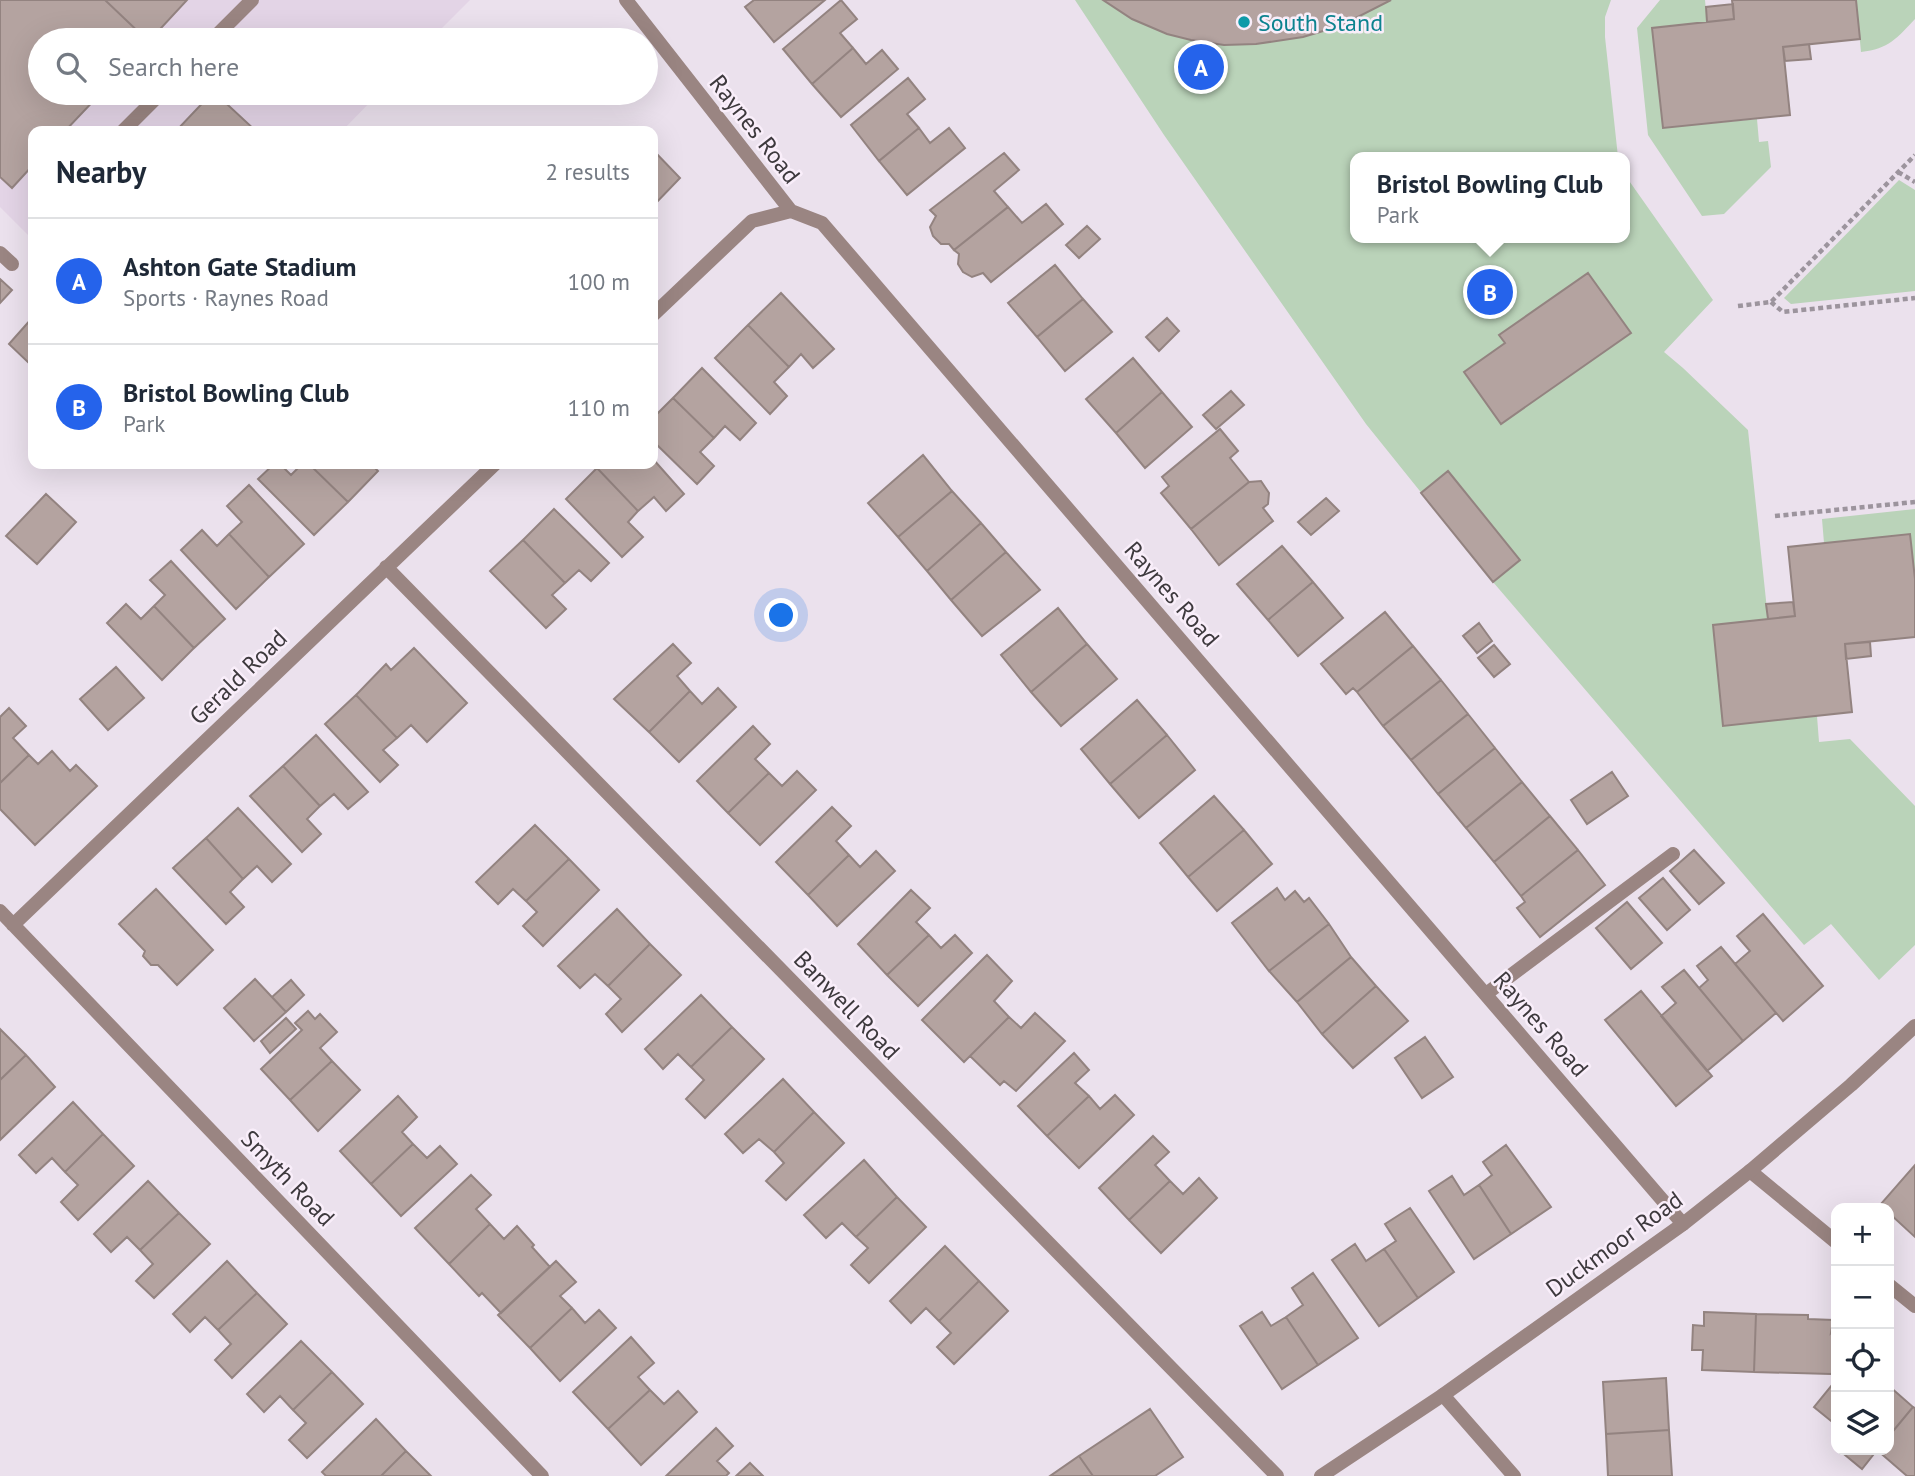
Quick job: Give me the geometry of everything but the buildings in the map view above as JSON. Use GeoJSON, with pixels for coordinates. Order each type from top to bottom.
{"type":"FeatureCollection","features":[{"type":"Feature","properties":{"kind":"street"},"geometry":{"type":"LineString","coordinates":[[224,28],[251,0]]}},
{"type":"Feature","properties":{"kind":"street","name":"Raynes Road"},"geometry":{"type":"LineString","coordinates":[[626,0],[648,28]]}},
{"type":"Feature","properties":{"kind":"street","name":"Raynes Road"},"geometry":{"type":"LineString","coordinates":[[658,41],[791,211],[822,223],[1683,1224]]}},
{"type":"Feature","properties":{"kind":"street"},"geometry":{"type":"LineString","coordinates":[[128,126],[149,105]]}},
{"type":"Feature","properties":{"kind":"street"},"geometry":{"type":"LineString","coordinates":[[658,310],[752,221],[791,211]]}},
{"type":"Feature","properties":{"kind":"street"},"geometry":{"type":"LineString","coordinates":[[0,253],[12,264]]}},
{"type":"Feature","properties":{"kind":"street","name":"Gerald Road"},"geometry":{"type":"LineString","coordinates":[[13,925],[490,469]]}},
{"type":"Feature","properties":{"kind":"street","name":"Banwell Road"},"geometry":{"type":"LineString","coordinates":[[386,567],[1277,1476]]}},
{"type":"Feature","properties":{"kind":"street"},"geometry":{"type":"LineString","coordinates":[[1486,994],[1673,854]]}},
{"type":"Feature","properties":{"kind":"street","name":"Smyth Road"},"geometry":{"type":"LineString","coordinates":[[0,911],[542,1476]]}},
{"type":"Feature","properties":{"kind":"street","name":"Duckmoor Road"},"geometry":{"type":"LineString","coordinates":[[1321,1476],[1443,1395],[1683,1224],[1851,1085],[1915,1026]]}},
{"type":"Feature","properties":{"kind":"street"},"geometry":{"type":"LineString","coordinates":[[1750,1171],[1831,1238]]}},
{"type":"Feature","properties":{"kind":"street"},"geometry":{"type":"LineString","coordinates":[[1894,1289],[1915,1306]]}},
{"type":"Feature","properties":{"kind":"street"},"geometry":{"type":"LineString","coordinates":[[1443,1395],[1514,1476]]}},
{"type":"Feature","properties":{"kind":"path"},"geometry":{"type":"LineString","coordinates":[[1738,306],[1772,302],[1915,155]]}},
{"type":"Feature","properties":{"kind":"path"},"geometry":{"type":"LineString","coordinates":[[1898,172],[1915,182]]}},
{"type":"Feature","properties":{"kind":"path"},"geometry":{"type":"LineString","coordinates":[[1772,302],[1783,312],[1915,298]]}},
{"type":"Feature","properties":{"kind":"path"},"geometry":{"type":"LineString","coordinates":[[1775,516],[1915,502]]}},
{"type":"Feature","properties":{"kind":"shaded area"},"geometry":{"type":"Polygon","coordinates":[[[0,0],[470,0],[442,28],[28,28],[28,105],[367,105],[347,126],[28,126],[28,235],[0,207],[0,0]]]}},
{"type":"Feature","properties":{"kind":"green space"},"geometry":{"type":"Polygon","coordinates":[[[1075,0],[1611,0],[1605,17],[1605,37],[1617,152],[1350,152],[1350,243],[1630,243],[1630,182],[1713,300],[1664,352],[1748,430],[1768,619],[1713,625],[1723,725],[1817,716],[1819,742],[1850,739],[1915,806],[1915,945],[1879,980],[1831,924],[1804,945],[1493,582],[1366,424],[1164,135],[1075,0]]]}},
{"type":"Feature","properties":{"kind":"green space"},"geometry":{"type":"Polygon","coordinates":[[[1660,0],[1705,0],[1707,22],[1653,28],[1663,128],[1757,119],[1759,142],[1768,141],[1771,167],[1724,214],[1702,216],[1648,135],[1637,28],[1660,0]]]}},
{"type":"Feature","properties":{"kind":"green space"},"geometry":{"type":"Polygon","coordinates":[[[1856,0],[1915,0],[1915,19],[1886,45],[1861,52],[1856,0]]]}},
{"type":"Feature","properties":{"kind":"green space"},"geometry":{"type":"Polygon","coordinates":[[[1899,180],[1915,190],[1915,291],[1791,304],[1784,298],[1899,180]]]}},
{"type":"Feature","properties":{"kind":"green space"},"geometry":{"type":"Polygon","coordinates":[[[1915,509],[1915,579],[1910,534],[1824,543],[1822,519],[1915,509]]]}},
{"type":"Feature","properties":{"kind":"place","name":"South Stand"},"geometry":{"type":"Point","coordinates":[1244,22]}},
{"type":"Feature","properties":{"kind":"place","name":"Ashton Gate Stadium"},"geometry":{"type":"Point","coordinates":[1201,67]}},
{"type":"Feature","properties":{"kind":"place","name":"Bristol Bowling Club"},"geometry":{"type":"Point","coordinates":[1490,292]}}]}
